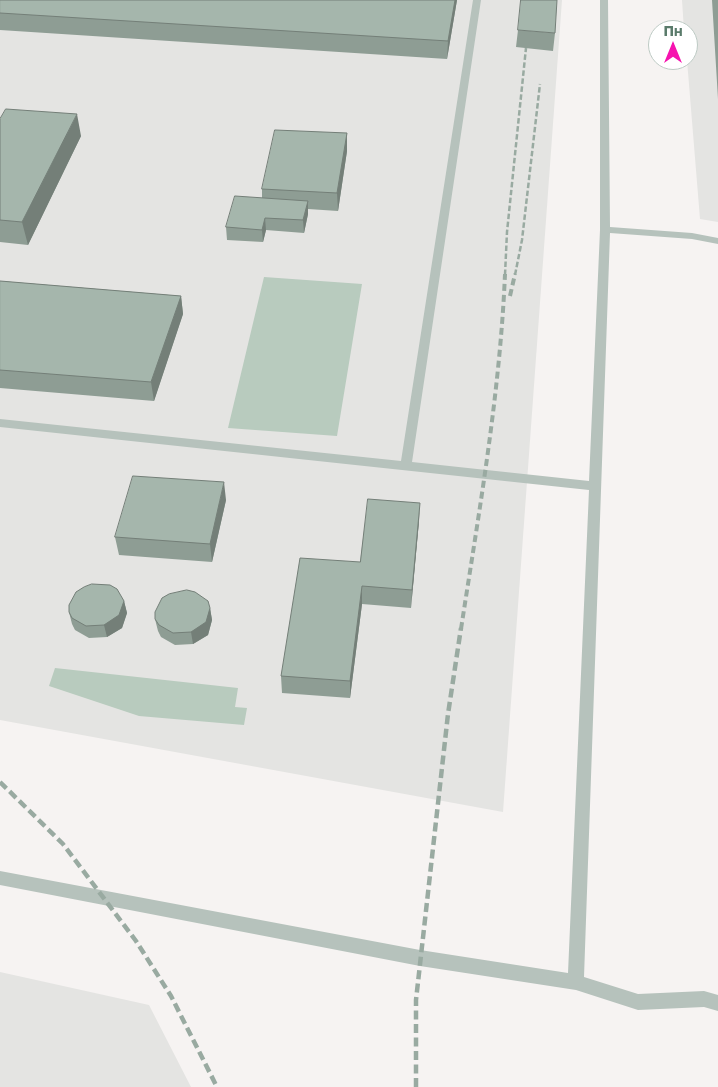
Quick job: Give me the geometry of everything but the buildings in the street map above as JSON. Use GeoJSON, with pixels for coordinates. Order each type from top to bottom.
{"type":"FeatureCollection","features":[{"type":"Feature","properties":{"kind":"lane"},"geometry":{"type":"LineString","coordinates":[[406,466],[477,0]]}},
{"type":"Feature","properties":{"kind":"lane"},"geometry":{"type":"LineString","coordinates":[[576,982],[605,230],[604,0]]}},
{"type":"Feature","properties":{"kind":"lane"},"geometry":{"type":"LineString","coordinates":[[605,230],[692,236],[718,241]]}},
{"type":"Feature","properties":{"kind":"lane"},"geometry":{"type":"LineString","coordinates":[[0,423],[596,486]]}},
{"type":"Feature","properties":{"kind":"lane"},"geometry":{"type":"LineString","coordinates":[[0,878],[420,958],[576,982],[638,1002],[704,998],[718,1003]]}},
{"type":"Feature","properties":{"kind":"shaded area"},"geometry":{"type":"Polygon","coordinates":[[[0,0],[562,0],[503,812],[0,720],[0,0]]]}},
{"type":"Feature","properties":{"kind":"shaded area"},"geometry":{"type":"Polygon","coordinates":[[[682,0],[718,0],[718,222],[700,219],[688,70],[698,70],[698,20],[683,20],[682,0]]]}},
{"type":"Feature","properties":{"kind":"shaded area"},"geometry":{"type":"Polygon","coordinates":[[[264,277],[362,284],[337,436],[228,428],[264,277]]]}},
{"type":"Feature","properties":{"kind":"shaded area"},"geometry":{"type":"Polygon","coordinates":[[[55,668],[238,688],[235,707],[247,708],[244,725],[139,716],[49,686],[55,668]]]}},
{"type":"Feature","properties":{"kind":"shaded area"},"geometry":{"type":"Polygon","coordinates":[[[0,972],[149,1005],[191,1087],[0,1087],[0,972]]]}},
{"type":"Feature","properties":{"kind":"railway"},"geometry":{"type":"LineString","coordinates":[[505,275],[507,232],[526,48]]}},
{"type":"Feature","properties":{"kind":"railway"},"geometry":{"type":"LineString","coordinates":[[515,275],[522,240],[540,84]]}},
{"type":"Feature","properties":{"kind":"railway"},"geometry":{"type":"LineString","coordinates":[[461,629],[494,408],[505,274]]}},
{"type":"Feature","properties":{"kind":"railway"},"geometry":{"type":"LineString","coordinates":[[510,296],[515,274]]}},
{"type":"Feature","properties":{"kind":"railway"},"geometry":{"type":"LineString","coordinates":[[416,1087],[416,1000],[448,714],[461,628]]}},
{"type":"Feature","properties":{"kind":"railway"},"geometry":{"type":"LineString","coordinates":[[0,782],[63,844],[136,941],[171,996],[217,1087]]}}]}
